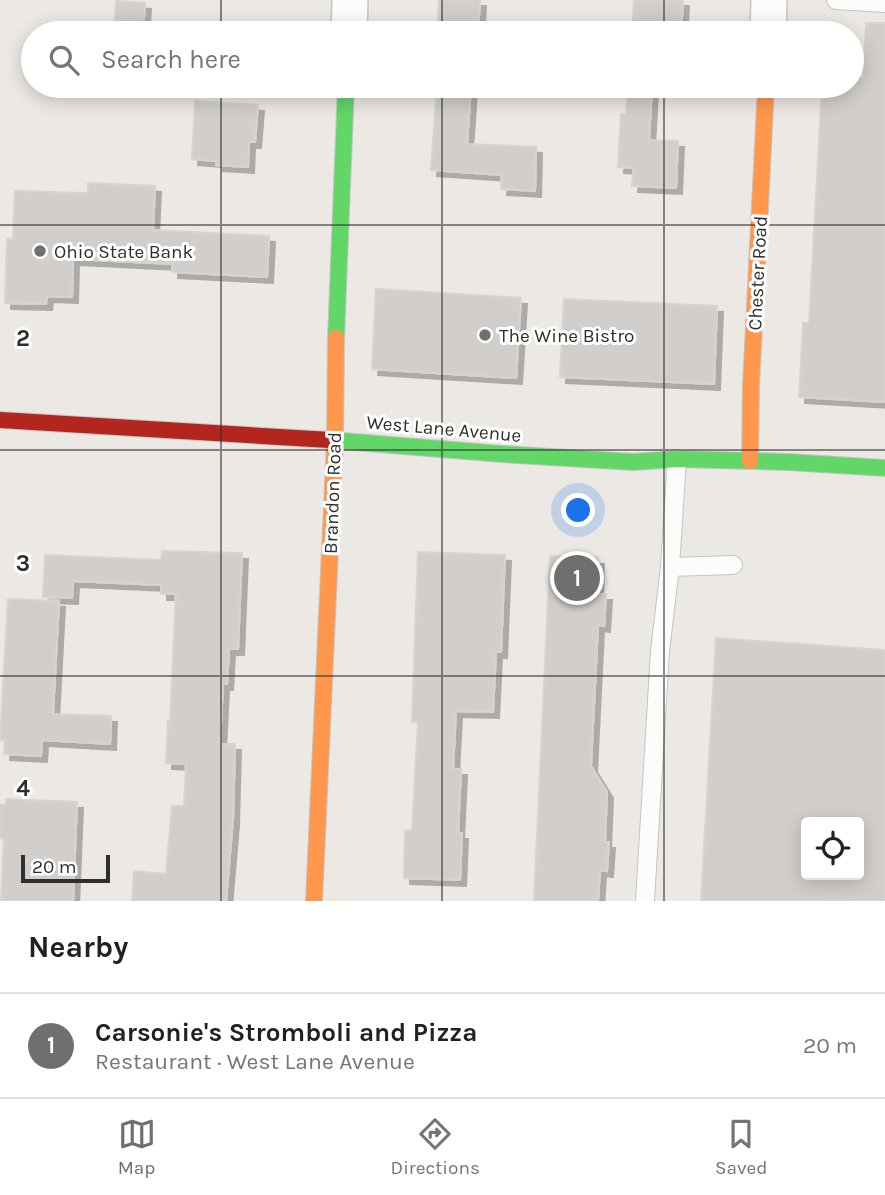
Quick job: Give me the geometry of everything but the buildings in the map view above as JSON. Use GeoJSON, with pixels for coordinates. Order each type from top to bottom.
{"type":"FeatureCollection","features":[{"type":"Feature","properties":{"kind":"street"},"geometry":{"type":"LineString","coordinates":[[349,21],[350,0]]}},
{"type":"Feature","properties":{"kind":"street"},"geometry":{"type":"LineString","coordinates":[[768,21],[769,0]]}},
{"type":"Feature","properties":{"kind":"street","name":"Brandon Road"},"geometry":{"type":"LineString","coordinates":[[314,901],[335,440],[345,98]]}},
{"type":"Feature","properties":{"kind":"street","name":"Chester Road"},"geometry":{"type":"LineString","coordinates":[[750,461],[751,386],[765,98]]}},
{"type":"Feature","properties":{"kind":"street","name":"West Lane Avenue"},"geometry":{"type":"LineString","coordinates":[[0,420],[335,440],[620,461],[677,459],[885,468]]}},
{"type":"Feature","properties":{"kind":"lane"},"geometry":{"type":"LineString","coordinates":[[836,0],[885,3]]}},
{"type":"Feature","properties":{"kind":"lane"},"geometry":{"type":"LineString","coordinates":[[645,901],[660,651],[670,567],[677,459]]}},
{"type":"Feature","properties":{"kind":"lane"},"geometry":{"type":"LineString","coordinates":[[670,567],[733,565]]}},
{"type":"Feature","properties":{"kind":"traffic: fast"},"geometry":{"type":"LineString","coordinates":[[336,338],[346,98]]}},
{"type":"Feature","properties":{"kind":"traffic: fast"},"geometry":{"type":"LineString","coordinates":[[330,440],[633,462],[677,459],[885,468]]}},
{"type":"Feature","properties":{"kind":"traffic: slow"},"geometry":{"type":"LineString","coordinates":[[750,461],[751,386],[765,98]]}},
{"type":"Feature","properties":{"kind":"traffic: slow"},"geometry":{"type":"LineString","coordinates":[[314,901],[335,440],[336,338]]}},
{"type":"Feature","properties":{"kind":"traffic: jam"},"geometry":{"type":"LineString","coordinates":[[0,420],[330,440]]}},
{"type":"Feature","properties":{"kind":"place","name":"Ohio State Bank"},"geometry":{"type":"Point","coordinates":[40,251]}},
{"type":"Feature","properties":{"kind":"place","name":"The Wine Bistro"},"geometry":{"type":"Point","coordinates":[485,335]}},
{"type":"Feature","properties":{"kind":"place","name":"Carsonie's Stromboli and Pizza"},"geometry":{"type":"Point","coordinates":[577,578]}}]}
